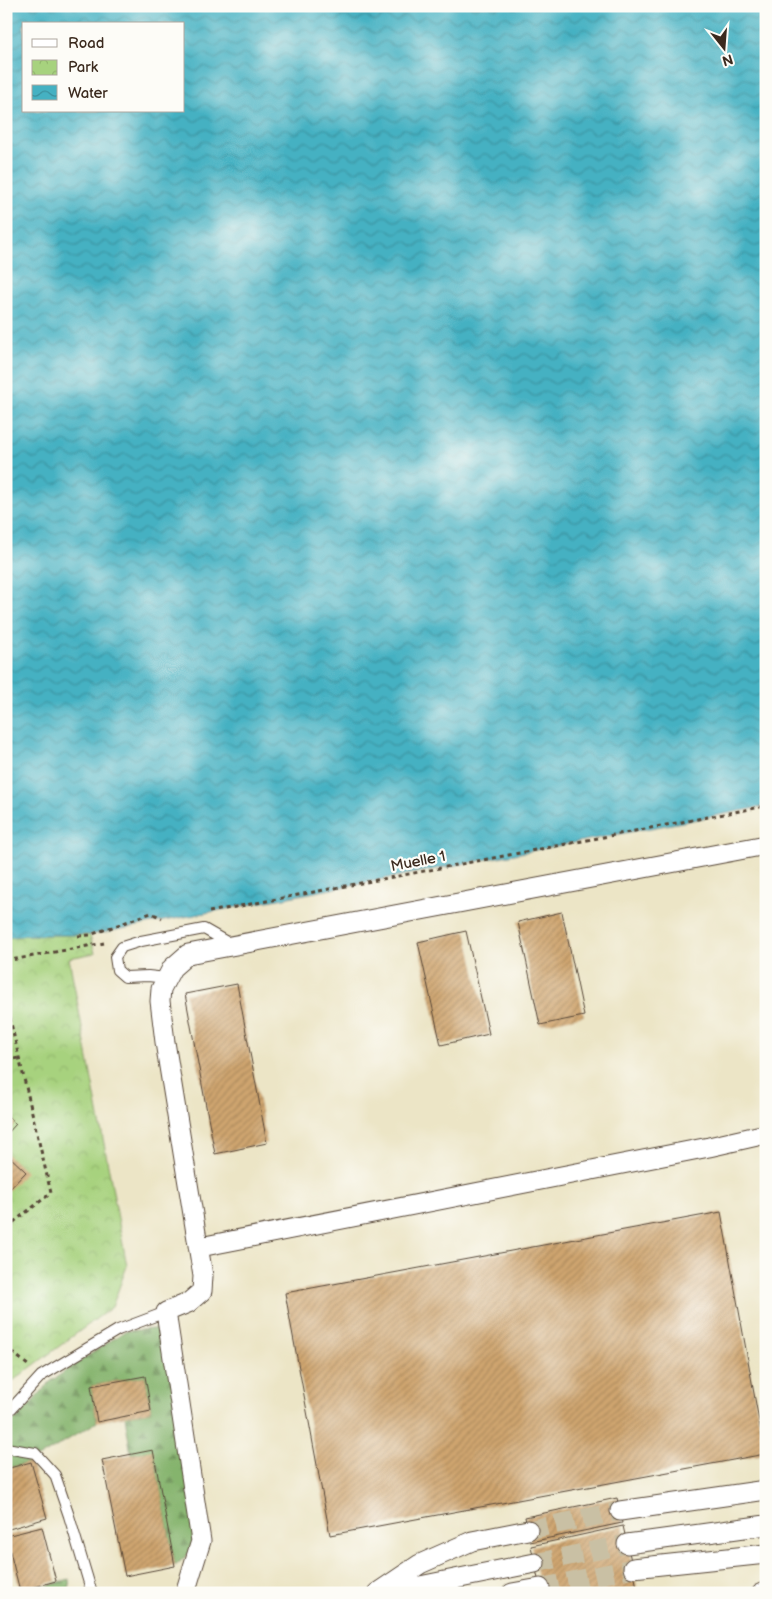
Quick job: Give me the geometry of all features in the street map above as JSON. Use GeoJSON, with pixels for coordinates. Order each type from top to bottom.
{"type":"FeatureCollection","features":[{"type":"Feature","properties":{"kind":"street"},"geometry":{"type":"LineString","coordinates":[[185,1593],[201,1541],[166,1312],[188,1303],[202,1291],[203,1276],[200,1247],[160,1001],[161,989],[172,968],[188,954],[766,845]]}},
{"type":"Feature","properties":{"kind":"street"},"geometry":{"type":"LineString","coordinates":[[200,1247],[709,1147],[766,1134]]}},
{"type":"Feature","properties":{"kind":"street"},"geometry":{"type":"LineString","coordinates":[[620,1511],[766,1490]]}},
{"type":"Feature","properties":{"kind":"street"},"geometry":{"type":"LineString","coordinates":[[627,1544],[766,1525]]}},
{"type":"Feature","properties":{"kind":"street"},"geometry":{"type":"LineString","coordinates":[[377,1593],[420,1564],[472,1541],[528,1530]]}},
{"type":"Feature","properties":{"kind":"street"},"geometry":{"type":"LineString","coordinates":[[633,1568],[766,1554]]}},
{"type":"Feature","properties":{"kind":"street"},"geometry":{"type":"LineString","coordinates":[[385,1593],[535,1562]]}},
{"type":"Feature","properties":{"kind":"street"},"geometry":{"type":"LineString","coordinates":[[512,1593],[540,1588]]}},
{"type":"Feature","properties":{"kind":"street"},"geometry":{"type":"LineString","coordinates":[[762,1593],[766,1592]]}},
{"type":"Feature","properties":{"kind":"lane"},"geometry":{"type":"LineString","coordinates":[[166,978],[148,976],[125,977],[117,970],[115,957],[122,947],[141,941],[204,929],[233,945]]}},
{"type":"Feature","properties":{"kind":"lane"},"geometry":{"type":"LineString","coordinates":[[6,1412],[11,1409],[40,1376],[118,1330],[166,1312]]}},
{"type":"Feature","properties":{"kind":"lane"},"geometry":{"type":"LineString","coordinates":[[6,1448],[35,1453],[55,1474],[92,1593]]}},
{"type":"Feature","properties":{"kind":"path","name":"Muelle 1"},"geometry":{"type":"LineString","coordinates":[[205,913],[766,806]]}},
{"type":"Feature","properties":{"kind":"path"},"geometry":{"type":"LineString","coordinates":[[78,936],[90,935],[151,913],[166,921]]}},
{"type":"Feature","properties":{"kind":"path"},"geometry":{"type":"LineString","coordinates":[[6,1002],[51,1194],[6,1228]]}},
{"type":"Feature","properties":{"kind":"path"},"geometry":{"type":"LineString","coordinates":[[6,1060],[20,1058]]}},
{"type":"Feature","properties":{"kind":"path"},"geometry":{"type":"LineString","coordinates":[[6,1347],[40,1376]]}},
{"type":"Feature","properties":{"kind":"green space"},"geometry":{"type":"Polygon","coordinates":[[[26,935],[90,935],[95,953],[69,958],[127,1266],[112,1307],[6,1386],[6,938],[26,935]]]}},
{"type":"Feature","properties":{"kind":"green space"},"geometry":{"type":"Polygon","coordinates":[[[166,1328],[206,1538],[175,1566],[153,1451],[131,1454],[125,1416],[151,1411],[145,1376],[91,1386],[97,1422],[31,1462],[6,1469],[6,1424],[18,1418],[51,1381],[125,1331],[166,1328]]]}},
{"type":"Feature","properties":{"kind":"green space"},"geometry":{"type":"Polygon","coordinates":[[[69,1579],[70,1593],[26,1593],[69,1579]]]}},
{"type":"Feature","properties":{"kind":"water"},"geometry":{"type":"Polygon","coordinates":[[[6,6],[766,6],[766,806],[90,935],[26,935],[6,938],[6,6]]]}},
{"type":"Feature","properties":{"kind":"building"},"geometry":{"type":"Polygon","coordinates":[[[562,912],[584,1016],[540,1025],[518,922],[562,912]]]}},
{"type":"Feature","properties":{"kind":"building"},"geometry":{"type":"Polygon","coordinates":[[[466,931],[489,1034],[441,1045],[418,942],[466,931]]]}},
{"type":"Feature","properties":{"kind":"building"},"geometry":{"type":"Polygon","coordinates":[[[237,984],[267,1143],[215,1154],[185,994],[237,984]]]}},
{"type":"Feature","properties":{"kind":"building"},"geometry":{"type":"Polygon","coordinates":[[[6,1115],[16,1124],[6,1135],[6,1115]]]}},
{"type":"Feature","properties":{"kind":"building"},"geometry":{"type":"Polygon","coordinates":[[[6,1153],[26,1172],[6,1193],[6,1153]]]}},
{"type":"Feature","properties":{"kind":"building"},"geometry":{"type":"Polygon","coordinates":[[[721,1212],[765,1454],[330,1535],[285,1293],[721,1212]]]}},
{"type":"Feature","properties":{"kind":"building"},"geometry":{"type":"Polygon","coordinates":[[[145,1376],[151,1411],[97,1422],[91,1386],[145,1376]]]}},
{"type":"Feature","properties":{"kind":"building"},"geometry":{"type":"Polygon","coordinates":[[[153,1450],[175,1566],[125,1576],[102,1460],[153,1450]]]}},
{"type":"Feature","properties":{"kind":"building"},"geometry":{"type":"Polygon","coordinates":[[[31,1462],[47,1518],[9,1529],[6,1520],[6,1469],[31,1462]]]}},
{"type":"Feature","properties":{"kind":"building"},"geometry":{"type":"Polygon","coordinates":[[[617,1498],[622,1523],[530,1542],[525,1517],[617,1498]]]}},
{"type":"Feature","properties":{"kind":"building"},"geometry":{"type":"Polygon","coordinates":[[[623,1526],[637,1587],[613,1593],[541,1593],[531,1546],[623,1526]]]}},
{"type":"Feature","properties":{"kind":"building"},"geometry":{"type":"Polygon","coordinates":[[[42,1527],[56,1581],[20,1591],[6,1536],[42,1527]]]}},
{"type":"Feature","properties":{"kind":"tunnel"},"geometry":{"type":"LineString","coordinates":[[528,1530],[620,1511]]}},
{"type":"Feature","properties":{"kind":"tunnel"},"geometry":{"type":"LineString","coordinates":[[535,1563],[627,1544]]}},
{"type":"Feature","properties":{"kind":"tunnel"},"geometry":{"type":"LineString","coordinates":[[540,1588],[633,1568]]}}]}
